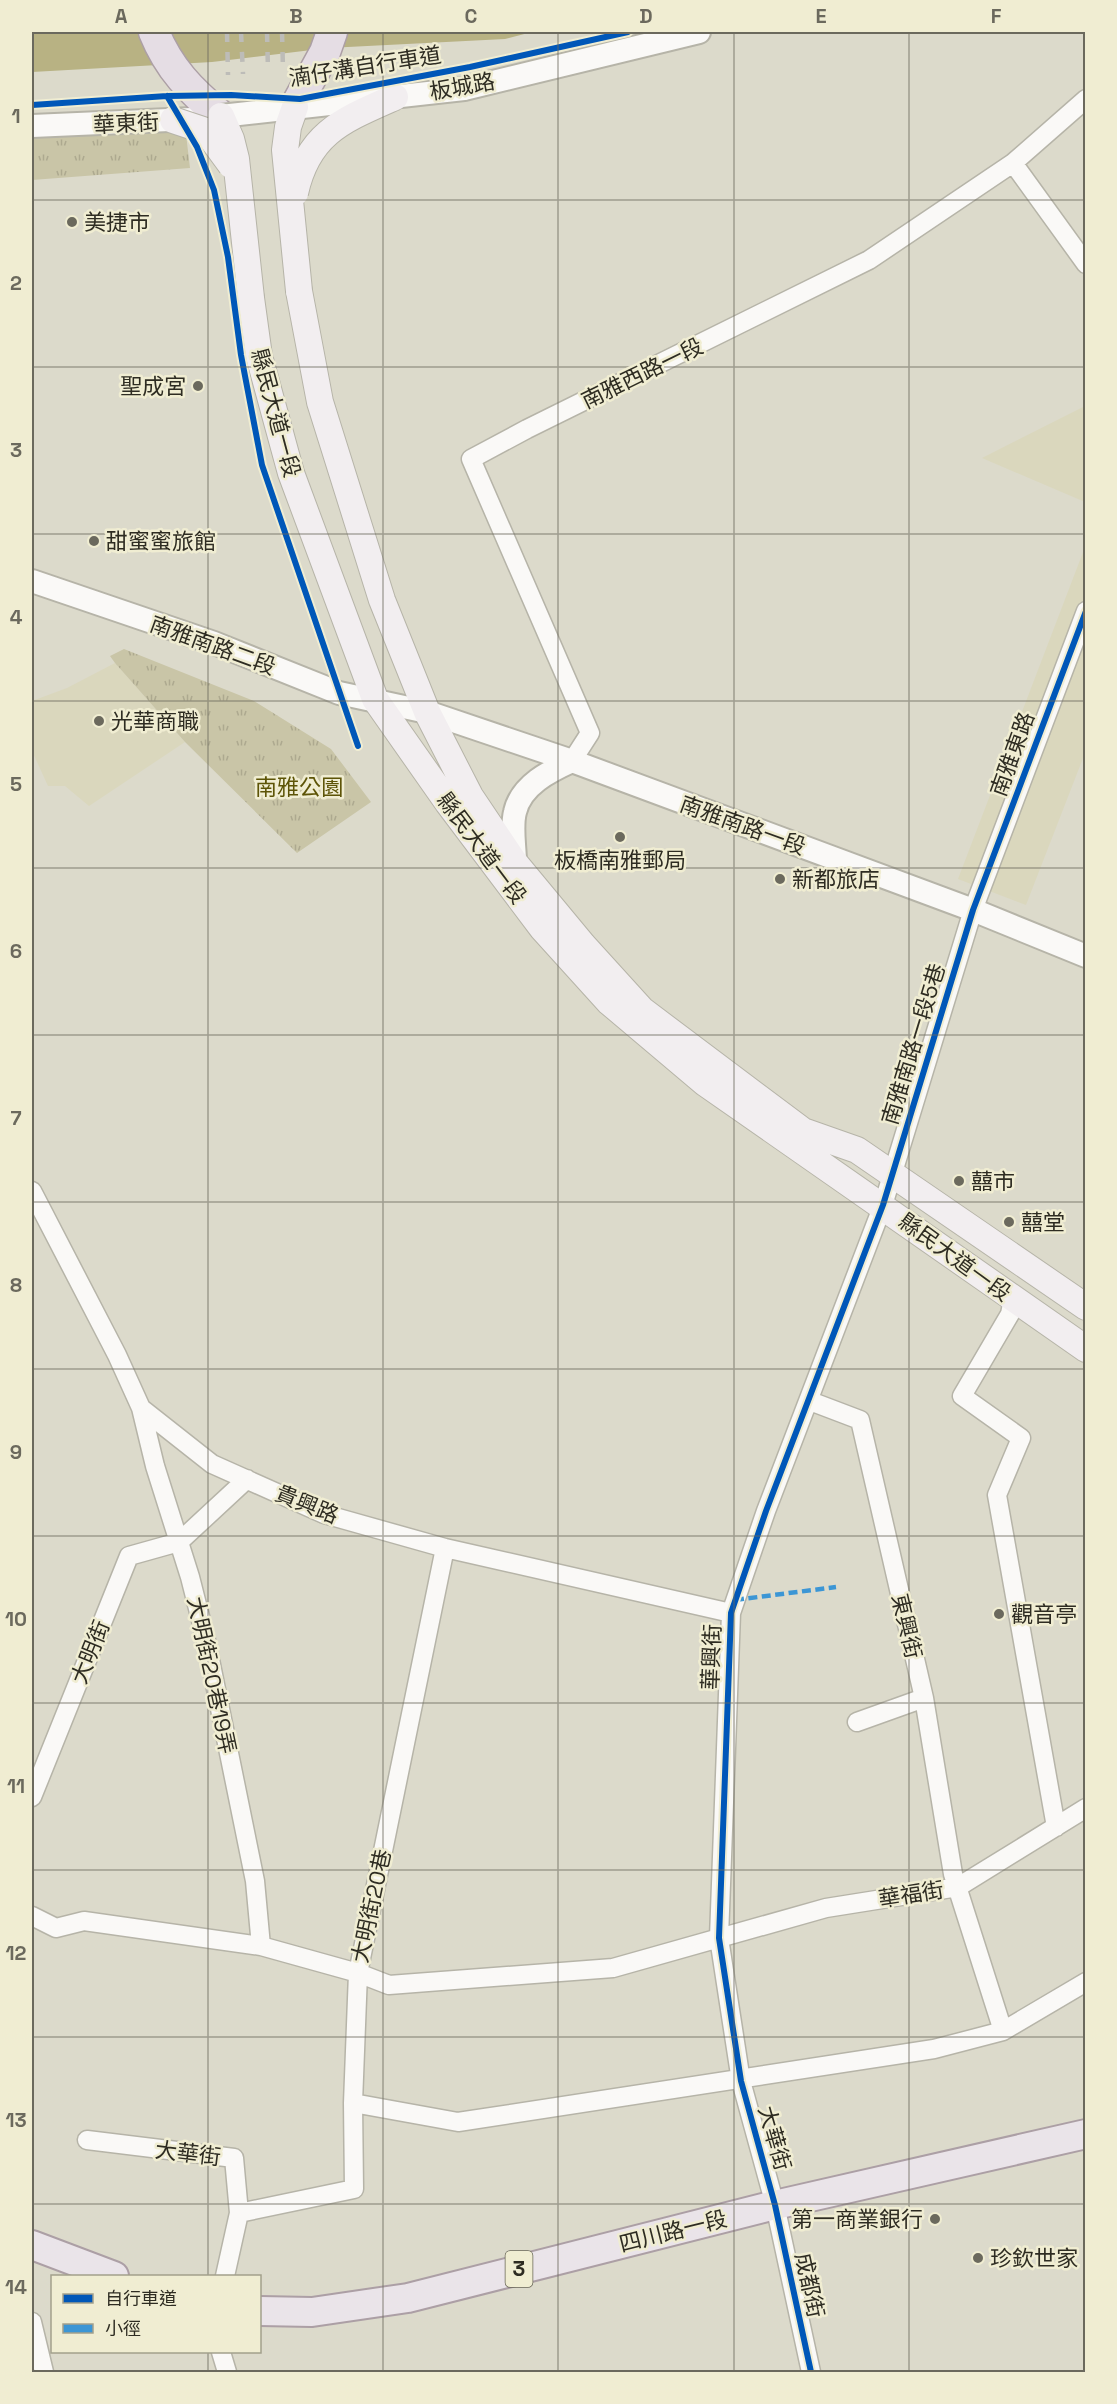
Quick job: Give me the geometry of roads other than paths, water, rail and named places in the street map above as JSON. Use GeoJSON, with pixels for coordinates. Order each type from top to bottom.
{"type":"FeatureCollection","features":[{"type":"Feature","properties":{"kind":"highway"},"geometry":{"type":"LineString","coordinates":[[154,32],[167,61],[184,84],[221,116]]}},
{"type":"Feature","properties":{"kind":"highway"},"geometry":{"type":"LineString","coordinates":[[295,107],[325,52],[332,32]]}},
{"type":"Feature","properties":{"kind":"main road"},"geometry":{"type":"LineString","coordinates":[[290,214],[304,161],[320,139],[343,122],[394,97]]}},
{"type":"Feature","properties":{"kind":"main road","name":"縣民大道一段"},"geometry":{"type":"LineString","coordinates":[[295,107],[288,127],[285,150],[290,214],[299,291],[320,402],[346,494],[382,600],[428,712],[470,796],[515,863],[583,945],[642,1010],[803,1131],[857,1150],[887,1189],[1013,1299],[1086,1348]]}},
{"type":"Feature","properties":{"kind":"main road","name":"縣民大道一段"},"geometry":{"type":"LineString","coordinates":[[221,116],[231,139],[239,185],[259,356],[291,473],[386,701],[447,802],[542,928],[609,1002],[705,1083],[1086,1307]]}},
{"type":"Feature","properties":{"kind":"main road"},"geometry":{"type":"LineString","coordinates":[[173,120],[206,131],[229,161],[239,185]]}},
{"type":"Feature","properties":{"kind":"main road","name":"四川路一段"},"geometry":{"type":"LineString","coordinates":[[261,2311],[312,2312],[408,2298],[775,2205],[1086,2134]]}},
{"type":"Feature","properties":{"kind":"main road"},"geometry":{"type":"LineString","coordinates":[[32,2245],[109,2275]]}},
{"type":"Feature","properties":{"kind":"street","name":"板城路"},"geometry":{"type":"LineString","coordinates":[[221,116],[464,89],[699,32]]}},
{"type":"Feature","properties":{"kind":"street","name":"南雅西路一段"},"geometry":{"type":"LineString","coordinates":[[572,761],[590,733],[471,459],[869,260],[1013,163],[1086,99]]}},
{"type":"Feature","properties":{"kind":"street","name":"華東街"},"geometry":{"type":"LineString","coordinates":[[32,126],[221,116]]}},
{"type":"Feature","properties":{"kind":"street"},"geometry":{"type":"LineString","coordinates":[[1013,163],[1086,264]]}},
{"type":"Feature","properties":{"kind":"street","name":"南雅南路二段"},"geometry":{"type":"LineString","coordinates":[[32,580],[214,643],[339,693],[386,701]]}},
{"type":"Feature","properties":{"kind":"street","name":"南雅東路"},"geometry":{"type":"LineString","coordinates":[[973,910],[1079,648],[1086,611]]}},
{"type":"Feature","properties":{"kind":"street","name":"南雅南路一段"},"geometry":{"type":"LineString","coordinates":[[386,701],[428,712],[572,761],[973,910],[1086,956]]}},
{"type":"Feature","properties":{"kind":"street"},"geometry":{"type":"LineString","coordinates":[[515,863],[515,811],[526,790],[549,772],[572,761]]}},
{"type":"Feature","properties":{"kind":"street","name":"南雅南路一段5巷"},"geometry":{"type":"LineString","coordinates":[[887,1189],[973,910]]}},
{"type":"Feature","properties":{"kind":"street","name":"華興街"},"geometry":{"type":"LineString","coordinates":[[741,2081],[719,1938],[731,1613],[766,1511],[810,1401],[887,1189]]}},
{"type":"Feature","properties":{"kind":"street","name":"貴興路"},"geometry":{"type":"LineString","coordinates":[[32,1191],[117,1355],[141,1408],[212,1464],[324,1514],[445,1548],[731,1613]]}},
{"type":"Feature","properties":{"kind":"street"},"geometry":{"type":"LineString","coordinates":[[1013,1299],[1010,1314],[962,1396],[1021,1438],[997,1495],[1056,1827]]}},
{"type":"Feature","properties":{"kind":"street","name":"東興街"},"geometry":{"type":"LineString","coordinates":[[810,1401],[860,1420],[924,1698],[940,1810],[958,1887]]}},
{"type":"Feature","properties":{"kind":"street","name":"大明街20巷19弄"},"geometry":{"type":"LineString","coordinates":[[141,1408],[154,1466],[179,1542],[206,1640],[255,1881],[261,1946]]}},
{"type":"Feature","properties":{"kind":"street"},"geometry":{"type":"LineString","coordinates":[[179,1542],[248,1479]]}},
{"type":"Feature","properties":{"kind":"street","name":"大明街"},"geometry":{"type":"LineString","coordinates":[[32,1797],[129,1556],[179,1542]]}},
{"type":"Feature","properties":{"kind":"street","name":"大明街20巷"},"geometry":{"type":"LineString","coordinates":[[32,1917],[56,1929],[84,1921],[261,1946],[358,1973],[445,1548]]}},
{"type":"Feature","properties":{"kind":"street"},"geometry":{"type":"LineString","coordinates":[[857,1722],[924,1698]]}},
{"type":"Feature","properties":{"kind":"street","name":"華福街"},"geometry":{"type":"LineString","coordinates":[[358,1973],[389,1985],[613,1968],[826,1908],[958,1887],[1086,1808]]}},
{"type":"Feature","properties":{"kind":"street"},"geometry":{"type":"LineString","coordinates":[[958,1887],[1003,2031]]}},
{"type":"Feature","properties":{"kind":"street"},"geometry":{"type":"LineString","coordinates":[[32,1917],[32,1923]]}},
{"type":"Feature","properties":{"kind":"street"},"geometry":{"type":"LineString","coordinates":[[239,2213],[354,2189],[353,2103],[358,1973]]}},
{"type":"Feature","properties":{"kind":"street","name":"大華街"},"geometry":{"type":"LineString","coordinates":[[353,2103],[458,2122],[741,2081],[934,2049],[1003,2031],[1086,1982]]}},
{"type":"Feature","properties":{"kind":"street","name":"大華街"},"geometry":{"type":"LineString","coordinates":[[741,2081],[775,2205]]}},
{"type":"Feature","properties":{"kind":"street","name":"大華街"},"geometry":{"type":"LineString","coordinates":[[87,2140],[234,2158],[239,2213],[225,2275]]}},
{"type":"Feature","properties":{"kind":"street","name":"成都街"},"geometry":{"type":"LineString","coordinates":[[775,2205],[812,2373]]}},
{"type":"Feature","properties":{"kind":"street"},"geometry":{"type":"LineString","coordinates":[[32,2322],[44,2373]]}},
{"type":"Feature","properties":{"kind":"street"},"geometry":{"type":"LineString","coordinates":[[221,2353],[227,2373]]}},
{"type":"Feature","properties":{"kind":"railway"},"geometry":{"type":"LineString","coordinates":[[227,32],[228,75]]}},
{"type":"Feature","properties":{"kind":"railway"},"geometry":{"type":"LineString","coordinates":[[241,32],[243,74]]}},
{"type":"Feature","properties":{"kind":"railway"},"geometry":{"type":"LineString","coordinates":[[267,32],[268,70]]}},
{"type":"Feature","properties":{"kind":"railway"},"geometry":{"type":"LineString","coordinates":[[282,32],[283,69]]}},
{"type":"Feature","properties":{"kind":"place","name":"美捷市"},"geometry":{"type":"Point","coordinates":[72,222]}},
{"type":"Feature","properties":{"kind":"place","name":"聖成宮"},"geometry":{"type":"Point","coordinates":[198,386]}},
{"type":"Feature","properties":{"kind":"place","name":"甜蜜蜜旅館"},"geometry":{"type":"Point","coordinates":[94,541]}},
{"type":"Feature","properties":{"kind":"place","name":"光華商職"},"geometry":{"type":"Point","coordinates":[99,721]}},
{"type":"Feature","properties":{"kind":"place","name":"板橋南雅郵局"},"geometry":{"type":"Point","coordinates":[620,837]}},
{"type":"Feature","properties":{"kind":"place","name":"新都旅店"},"geometry":{"type":"Point","coordinates":[780,879]}},
{"type":"Feature","properties":{"kind":"place","name":"囍市"},"geometry":{"type":"Point","coordinates":[959,1181]}},
{"type":"Feature","properties":{"kind":"place","name":"囍堂"},"geometry":{"type":"Point","coordinates":[1009,1222]}},
{"type":"Feature","properties":{"kind":"place","name":"觀音亭"},"geometry":{"type":"Point","coordinates":[999,1614]}},
{"type":"Feature","properties":{"kind":"place","name":"第一商業銀行"},"geometry":{"type":"Point","coordinates":[935,2219]}},
{"type":"Feature","properties":{"kind":"place","name":"珍欽世家"},"geometry":{"type":"Point","coordinates":[978,2258]}},
{"type":"Feature","properties":{"kind":"park label","name":"南雅公園"},"geometry":{"type":"Point","coordinates":[299,787]}}]}
